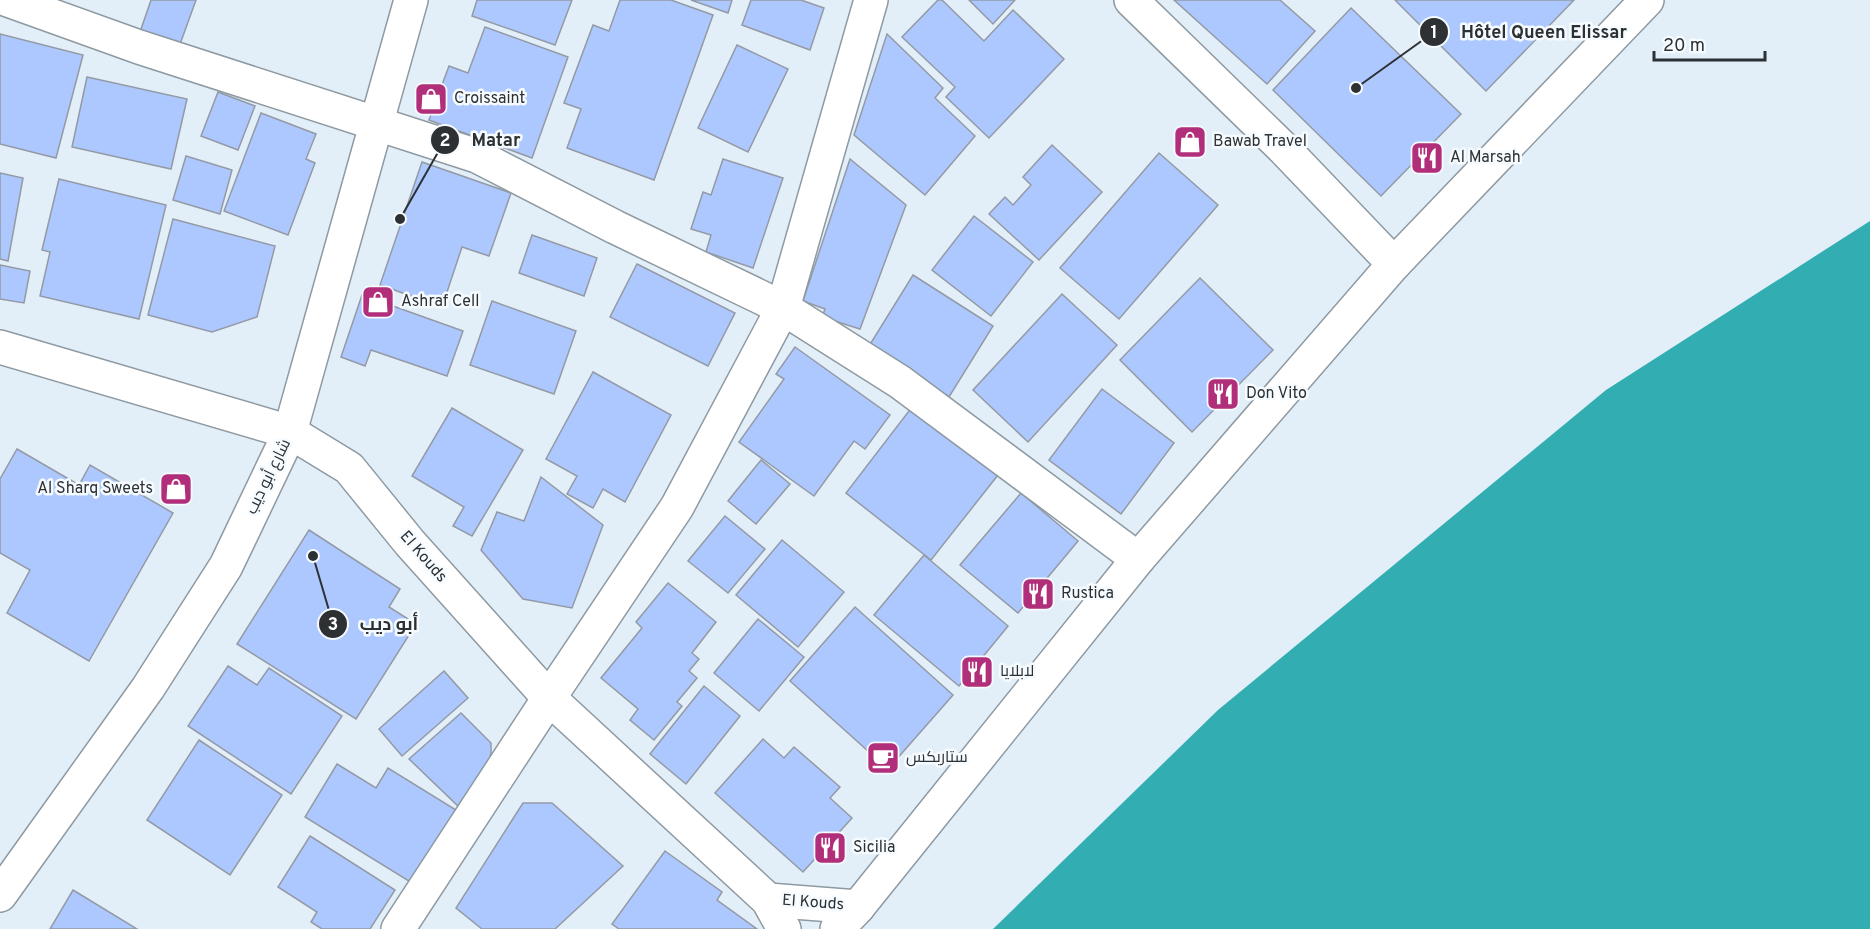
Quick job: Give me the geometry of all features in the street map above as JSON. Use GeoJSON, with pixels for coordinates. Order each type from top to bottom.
{"type":"FeatureCollection","features":[{"type":"Feature","properties":{"kind":"main road"},"geometry":{"type":"LineString","coordinates":[[8,0],[139,47],[477,156],[615,227],[783,308],[900,382],[1138,559]]}},
{"type":"Feature","properties":{"kind":"main road","name":"شارع أبو ديب"},"geometry":{"type":"LineString","coordinates":[[3,885],[148,688],[226,566],[290,432],[411,0]]}},
{"type":"Feature","properties":{"kind":"main road"},"geometry":{"type":"LineString","coordinates":[[398,929],[677,507],[783,308],[871,0]]}},
{"type":"Feature","properties":{"kind":"main road"},"geometry":{"type":"LineString","coordinates":[[847,918],[1138,559],[1394,264],[1647,0]]}},
{"type":"Feature","properties":{"kind":"main road"},"geometry":{"type":"LineString","coordinates":[[1142,3],[1394,264]]}},
{"type":"Feature","properties":{"kind":"main road","name":"El Kouds"},"geometry":{"type":"LineString","coordinates":[[0,347],[290,432],[349,468],[410,543],[549,698],[768,900],[784,929]]}},
{"type":"Feature","properties":{"kind":"main road","name":"El Kouds"},"geometry":{"type":"LineString","coordinates":[[768,900],[847,918]]}},
{"type":"Feature","properties":{"kind":"water"},"geometry":{"type":"Polygon","coordinates":[[[1870,221],[1870,929],[993,929],[1218,710],[1606,390],[1870,221]]]}},
{"type":"Feature","properties":{"kind":"building"},"geometry":{"type":"Polygon","coordinates":[[[151,0],[196,0],[179,47],[140,32],[151,0]]]}},
{"type":"Feature","properties":{"kind":"building"},"geometry":{"type":"Polygon","coordinates":[[[477,0],[572,0],[555,45],[472,16],[477,0]]]}},
{"type":"Feature","properties":{"kind":"building"},"geometry":{"type":"Polygon","coordinates":[[[620,0],[671,0],[713,15],[654,180],[567,148],[581,109],[564,103],[593,25],[609,31],[620,0]]]}},
{"type":"Feature","properties":{"kind":"building"},"geometry":{"type":"Polygon","coordinates":[[[691,0],[732,0],[728,13],[691,0]]]}},
{"type":"Feature","properties":{"kind":"building"},"geometry":{"type":"Polygon","coordinates":[[[751,0],[801,0],[824,8],[810,50],[742,25],[751,0]]]}},
{"type":"Feature","properties":{"kind":"building"},"geometry":{"type":"Polygon","coordinates":[[[938,0],[942,0],[984,41],[1013,10],[1064,59],[989,138],[946,97],[955,87],[902,37],[938,0]]]}},
{"type":"Feature","properties":{"kind":"building"},"geometry":{"type":"Polygon","coordinates":[[[969,0],[1015,0],[993,24],[969,0]]]}},
{"type":"Feature","properties":{"kind":"building"},"geometry":{"type":"Polygon","coordinates":[[[1174,0],[1280,0],[1315,31],[1267,84],[1174,0]]]}},
{"type":"Feature","properties":{"kind":"building"},"geometry":{"type":"Polygon","coordinates":[[[1395,0],[1574,0],[1486,91],[1395,0]]]}},
{"type":"Feature","properties":{"kind":"building"},"geometry":{"type":"Polygon","coordinates":[[[1351,8],[1461,114],[1381,196],[1273,90],[1351,8]]]}},
{"type":"Feature","properties":{"kind":"building"},"geometry":{"type":"Polygon","coordinates":[[[485,27],[568,57],[532,158],[429,120],[449,66],[468,73],[485,27]]]}},
{"type":"Feature","properties":{"kind":"building"},"geometry":{"type":"Polygon","coordinates":[[[0,34],[83,55],[56,158],[0,144],[0,34]]]}},
{"type":"Feature","properties":{"kind":"building"},"geometry":{"type":"Polygon","coordinates":[[[887,34],[943,88],[935,98],[975,136],[925,195],[854,135],[887,34]]]}},
{"type":"Feature","properties":{"kind":"building"},"geometry":{"type":"Polygon","coordinates":[[[737,45],[788,69],[748,152],[698,128],[737,45]]]}},
{"type":"Feature","properties":{"kind":"building"},"geometry":{"type":"Polygon","coordinates":[[[87,77],[187,99],[171,169],[72,147],[87,77]]]}},
{"type":"Feature","properties":{"kind":"building"},"geometry":{"type":"Polygon","coordinates":[[[218,92],[255,106],[238,150],[201,136],[218,92]]]}},
{"type":"Feature","properties":{"kind":"building"},"geometry":{"type":"Polygon","coordinates":[[[261,113],[316,134],[306,159],[315,163],[288,235],[224,211],[261,113]]]}},
{"type":"Feature","properties":{"kind":"building"},"geometry":{"type":"Polygon","coordinates":[[[1052,145],[1102,192],[1039,260],[989,214],[1005,197],[1013,205],[1031,185],[1023,177],[1052,145]]]}},
{"type":"Feature","properties":{"kind":"building"},"geometry":{"type":"Polygon","coordinates":[[[1159,153],[1218,205],[1119,319],[1060,268],[1159,153]]]}},
{"type":"Feature","properties":{"kind":"building"},"geometry":{"type":"Polygon","coordinates":[[[186,156],[232,170],[220,214],[173,200],[186,156]]]}},
{"type":"Feature","properties":{"kind":"building"},"geometry":{"type":"Polygon","coordinates":[[[723,159],[783,178],[753,268],[706,252],[711,235],[691,229],[703,192],[711,195],[723,159]]]}},
{"type":"Feature","properties":{"kind":"building"},"geometry":{"type":"Polygon","coordinates":[[[850,159],[906,205],[860,329],[822,317],[825,309],[803,301],[850,159]]]}},
{"type":"Feature","properties":{"kind":"building"},"geometry":{"type":"Polygon","coordinates":[[[422,162],[511,193],[489,256],[462,247],[442,307],[380,285],[422,162]]]}},
{"type":"Feature","properties":{"kind":"building"},"geometry":{"type":"Polygon","coordinates":[[[0,173],[23,178],[8,261],[0,259],[0,173]]]}},
{"type":"Feature","properties":{"kind":"building"},"geometry":{"type":"Polygon","coordinates":[[[59,179],[166,205],[139,319],[40,296],[50,252],[42,250],[59,179]]]}},
{"type":"Feature","properties":{"kind":"building"},"geometry":{"type":"Polygon","coordinates":[[[974,216],[1033,262],[991,316],[932,270],[974,216]]]}},
{"type":"Feature","properties":{"kind":"building"},"geometry":{"type":"Polygon","coordinates":[[[173,219],[275,246],[257,317],[212,332],[148,315],[173,219]]]}},
{"type":"Feature","properties":{"kind":"building"},"geometry":{"type":"Polygon","coordinates":[[[532,235],[597,258],[584,296],[519,273],[532,235]]]}},
{"type":"Feature","properties":{"kind":"building"},"geometry":{"type":"Polygon","coordinates":[[[637,264],[735,313],[708,366],[610,317],[637,264]]]}},
{"type":"Feature","properties":{"kind":"building"},"geometry":{"type":"Polygon","coordinates":[[[0,265],[30,271],[24,303],[0,299],[0,265]]]}},
{"type":"Feature","properties":{"kind":"building"},"geometry":{"type":"Polygon","coordinates":[[[913,275],[993,326],[949,397],[869,346],[913,275]]]}},
{"type":"Feature","properties":{"kind":"building"},"geometry":{"type":"Polygon","coordinates":[[[1200,278],[1273,350],[1192,432],[1120,360],[1200,278]]]}},
{"type":"Feature","properties":{"kind":"building"},"geometry":{"type":"Polygon","coordinates":[[[1062,294],[1117,345],[1028,442],[973,390],[1062,294]]]}},
{"type":"Feature","properties":{"kind":"building"},"geometry":{"type":"Polygon","coordinates":[[[362,295],[463,331],[447,376],[371,350],[365,366],[341,357],[362,295]]]}},
{"type":"Feature","properties":{"kind":"building"},"geometry":{"type":"Polygon","coordinates":[[[492,301],[576,331],[554,394],[470,365],[492,301]]]}},
{"type":"Feature","properties":{"kind":"building"},"geometry":{"type":"Polygon","coordinates":[[[795,347],[890,415],[865,449],[854,441],[814,496],[739,442],[784,379],[776,374],[795,347]]]}},
{"type":"Feature","properties":{"kind":"building"},"geometry":{"type":"Polygon","coordinates":[[[593,372],[671,415],[625,502],[603,489],[593,508],[567,494],[577,476],[546,459],[593,372]]]}},
{"type":"Feature","properties":{"kind":"building"},"geometry":{"type":"Polygon","coordinates":[[[1102,389],[1174,443],[1121,514],[1049,460],[1102,389]]]}},
{"type":"Feature","properties":{"kind":"building"},"geometry":{"type":"Polygon","coordinates":[[[912,407],[998,475],[931,560],[846,493],[912,407]]]}},
{"type":"Feature","properties":{"kind":"building"},"geometry":{"type":"Polygon","coordinates":[[[452,408],[523,450],[472,536],[453,526],[464,507],[412,476],[452,408]]]}},
{"type":"Feature","properties":{"kind":"building"},"geometry":{"type":"Polygon","coordinates":[[[17,449],[79,485],[90,465],[173,513],[89,661],[7,613],[30,570],[0,553],[0,479],[17,449]]]}},
{"type":"Feature","properties":{"kind":"building"},"geometry":{"type":"Polygon","coordinates":[[[761,460],[790,484],[756,524],[728,501],[761,460]]]}},
{"type":"Feature","properties":{"kind":"building"},"geometry":{"type":"Polygon","coordinates":[[[541,477],[603,525],[572,608],[523,599],[481,550],[497,512],[524,521],[541,477]]]}},
{"type":"Feature","properties":{"kind":"building"},"geometry":{"type":"Polygon","coordinates":[[[1021,493],[1078,541],[1018,613],[960,565],[1021,493]]]}},
{"type":"Feature","properties":{"kind":"building"},"geometry":{"type":"Polygon","coordinates":[[[725,516],[765,549],[728,593],[688,561],[725,516]]]}},
{"type":"Feature","properties":{"kind":"building"},"geometry":{"type":"Polygon","coordinates":[[[309,530],[400,589],[389,607],[416,624],[356,719],[237,644],[309,530]]]}},
{"type":"Feature","properties":{"kind":"building"},"geometry":{"type":"Polygon","coordinates":[[[782,540],[844,592],[798,647],[736,595],[782,540]]]}},
{"type":"Feature","properties":{"kind":"building"},"geometry":{"type":"Polygon","coordinates":[[[924,555],[1008,626],[959,686],[874,615],[924,555]]]}},
{"type":"Feature","properties":{"kind":"building"},"geometry":{"type":"Polygon","coordinates":[[[668,583],[716,622],[692,653],[699,659],[689,671],[697,678],[677,702],[682,706],[654,740],[630,720],[638,709],[601,678],[642,628],[636,622],[668,583]]]}},
{"type":"Feature","properties":{"kind":"building"},"geometry":{"type":"Polygon","coordinates":[[[855,607],[953,695],[888,769],[790,681],[855,607]]]}},
{"type":"Feature","properties":{"kind":"building"},"geometry":{"type":"Polygon","coordinates":[[[758,619],[804,657],[759,711],[714,673],[758,619]]]}},
{"type":"Feature","properties":{"kind":"building"},"geometry":{"type":"Polygon","coordinates":[[[228,666],[257,685],[269,668],[342,716],[291,794],[188,726],[228,666]]]}},
{"type":"Feature","properties":{"kind":"building"},"geometry":{"type":"Polygon","coordinates":[[[444,671],[468,698],[402,756],[379,729],[444,671]]]}},
{"type":"Feature","properties":{"kind":"building"},"geometry":{"type":"Polygon","coordinates":[[[704,686],[740,716],[686,784],[650,754],[704,686]]]}},
{"type":"Feature","properties":{"kind":"building"},"geometry":{"type":"Polygon","coordinates":[[[461,713],[491,743],[491,753],[488,766],[458,806],[409,759],[461,713]]]}},
{"type":"Feature","properties":{"kind":"building"},"geometry":{"type":"Polygon","coordinates":[[[763,739],[784,758],[794,747],[840,787],[830,798],[852,818],[803,872],[715,793],[763,739]]]}},
{"type":"Feature","properties":{"kind":"building"},"geometry":{"type":"Polygon","coordinates":[[[199,740],[282,795],[230,875],[147,820],[199,740]]]}},
{"type":"Feature","properties":{"kind":"building"},"geometry":{"type":"Polygon","coordinates":[[[337,764],[376,788],[388,768],[456,810],[412,883],[305,817],[337,764]]]}},
{"type":"Feature","properties":{"kind":"building"},"geometry":{"type":"Polygon","coordinates":[[[523,803],[552,803],[623,866],[555,929],[482,929],[456,908],[523,803]]]}},
{"type":"Feature","properties":{"kind":"building"},"geometry":{"type":"Polygon","coordinates":[[[310,836],[395,890],[370,929],[322,929],[311,922],[317,912],[278,887],[310,836]]]}},
{"type":"Feature","properties":{"kind":"building"},"geometry":{"type":"Polygon","coordinates":[[[665,851],[722,892],[717,900],[757,929],[619,929],[612,924],[665,851]]]}},
{"type":"Feature","properties":{"kind":"building"},"geometry":{"type":"Polygon","coordinates":[[[73,890],[137,929],[50,929],[73,890]]]}},
{"type":"Feature","properties":{"kind":"place","name":"Hôtel Queen Elissar"},"geometry":{"type":"Point","coordinates":[1356,88]}},
{"type":"Feature","properties":{"kind":"place","name":"Croissaint"},"geometry":{"type":"Point","coordinates":[431,99]}},
{"type":"Feature","properties":{"kind":"place","name":"Bawab Travel"},"geometry":{"type":"Point","coordinates":[1190,142]}},
{"type":"Feature","properties":{"kind":"place","name":"Al Marsah"},"geometry":{"type":"Point","coordinates":[1427,158]}},
{"type":"Feature","properties":{"kind":"place","name":"Matar"},"geometry":{"type":"Point","coordinates":[400,219]}},
{"type":"Feature","properties":{"kind":"place","name":"Ashraf Cell"},"geometry":{"type":"Point","coordinates":[378,302]}},
{"type":"Feature","properties":{"kind":"place","name":"Don Vito"},"geometry":{"type":"Point","coordinates":[1223,394]}},
{"type":"Feature","properties":{"kind":"place","name":"Al Sharq Sweets"},"geometry":{"type":"Point","coordinates":[176,489]}},
{"type":"Feature","properties":{"kind":"place","name":"أبو ديب"},"geometry":{"type":"Point","coordinates":[313,556]}},
{"type":"Feature","properties":{"kind":"place","name":"Rustica"},"geometry":{"type":"Point","coordinates":[1038,594]}},
{"type":"Feature","properties":{"kind":"place","name":"لابلايا"},"geometry":{"type":"Point","coordinates":[977,672]}},
{"type":"Feature","properties":{"kind":"place","name":"ستاربكس"},"geometry":{"type":"Point","coordinates":[883,758]}},
{"type":"Feature","properties":{"kind":"place","name":"Sicilia"},"geometry":{"type":"Point","coordinates":[830,848]}}]}
